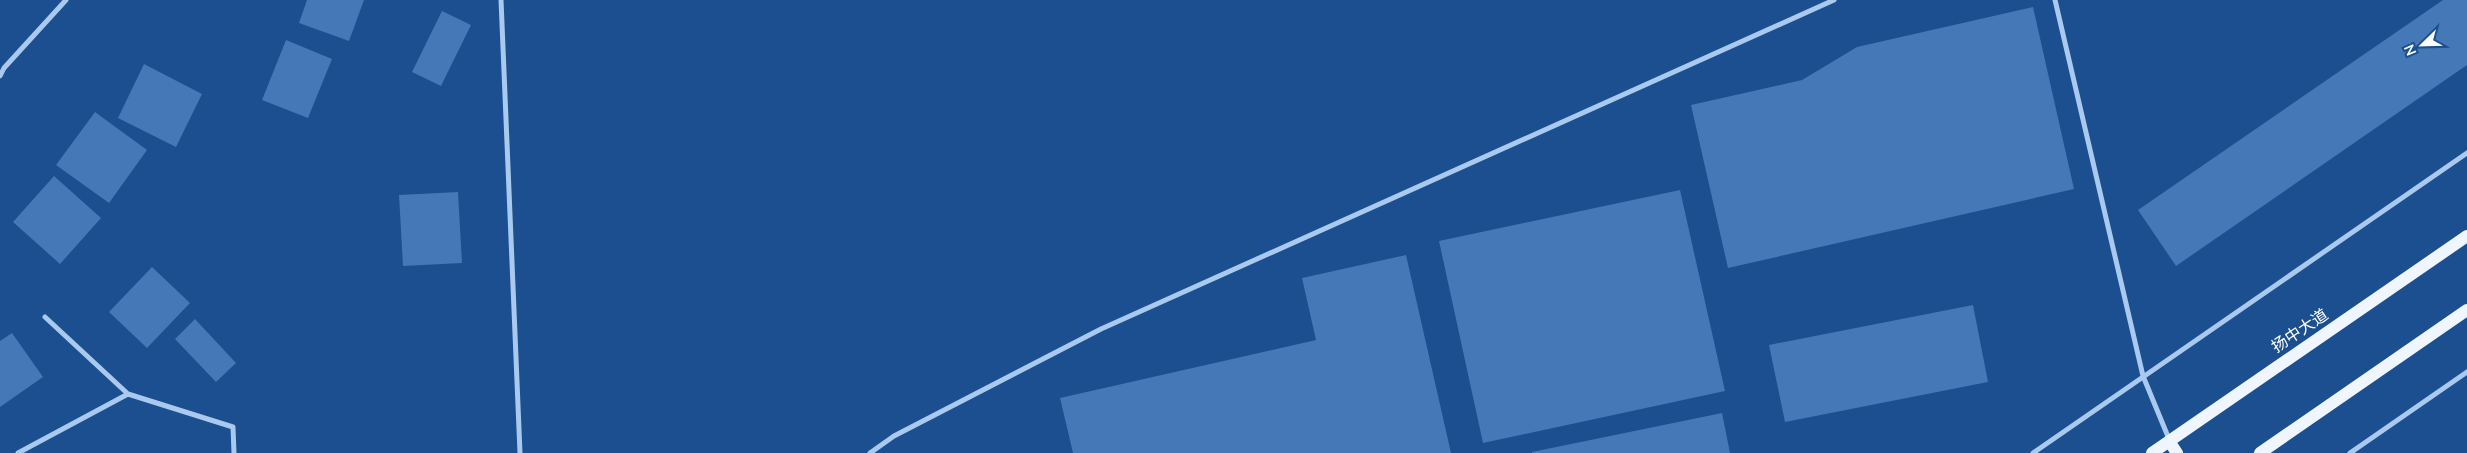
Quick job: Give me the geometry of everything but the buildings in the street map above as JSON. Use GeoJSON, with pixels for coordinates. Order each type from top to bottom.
{"type":"FeatureCollection","features":[{"type":"Feature","properties":{"kind":"main road","name":"扬中大道"},"geometry":{"type":"LineString","coordinates":[[2152,453],[2467,236]]}},
{"type":"Feature","properties":{"kind":"main road"},"geometry":{"type":"LineString","coordinates":[[2260,453],[2467,310]]}},
{"type":"Feature","properties":{"kind":"main road"},"geometry":{"type":"LineString","coordinates":[[2169,441],[2177,453]]}},
{"type":"Feature","properties":{"kind":"street"},"geometry":{"type":"LineString","coordinates":[[0,76],[4,68],[66,0]]}},
{"type":"Feature","properties":{"kind":"street"},"geometry":{"type":"LineString","coordinates":[[501,0],[520,453]]}},
{"type":"Feature","properties":{"kind":"street"},"geometry":{"type":"LineString","coordinates":[[870,453],[894,436],[1101,329],[1834,0]]}},
{"type":"Feature","properties":{"kind":"street"},"geometry":{"type":"LineString","coordinates":[[2055,0],[2143,376],[2169,441]]}},
{"type":"Feature","properties":{"kind":"street"},"geometry":{"type":"LineString","coordinates":[[2033,453],[2467,154]]}},
{"type":"Feature","properties":{"kind":"street"},"geometry":{"type":"LineString","coordinates":[[45,316],[128,394],[233,427],[234,453]]}},
{"type":"Feature","properties":{"kind":"street"},"geometry":{"type":"LineString","coordinates":[[2350,453],[2467,372]]}},
{"type":"Feature","properties":{"kind":"street"},"geometry":{"type":"LineString","coordinates":[[18,453],[128,394]]}}]}
